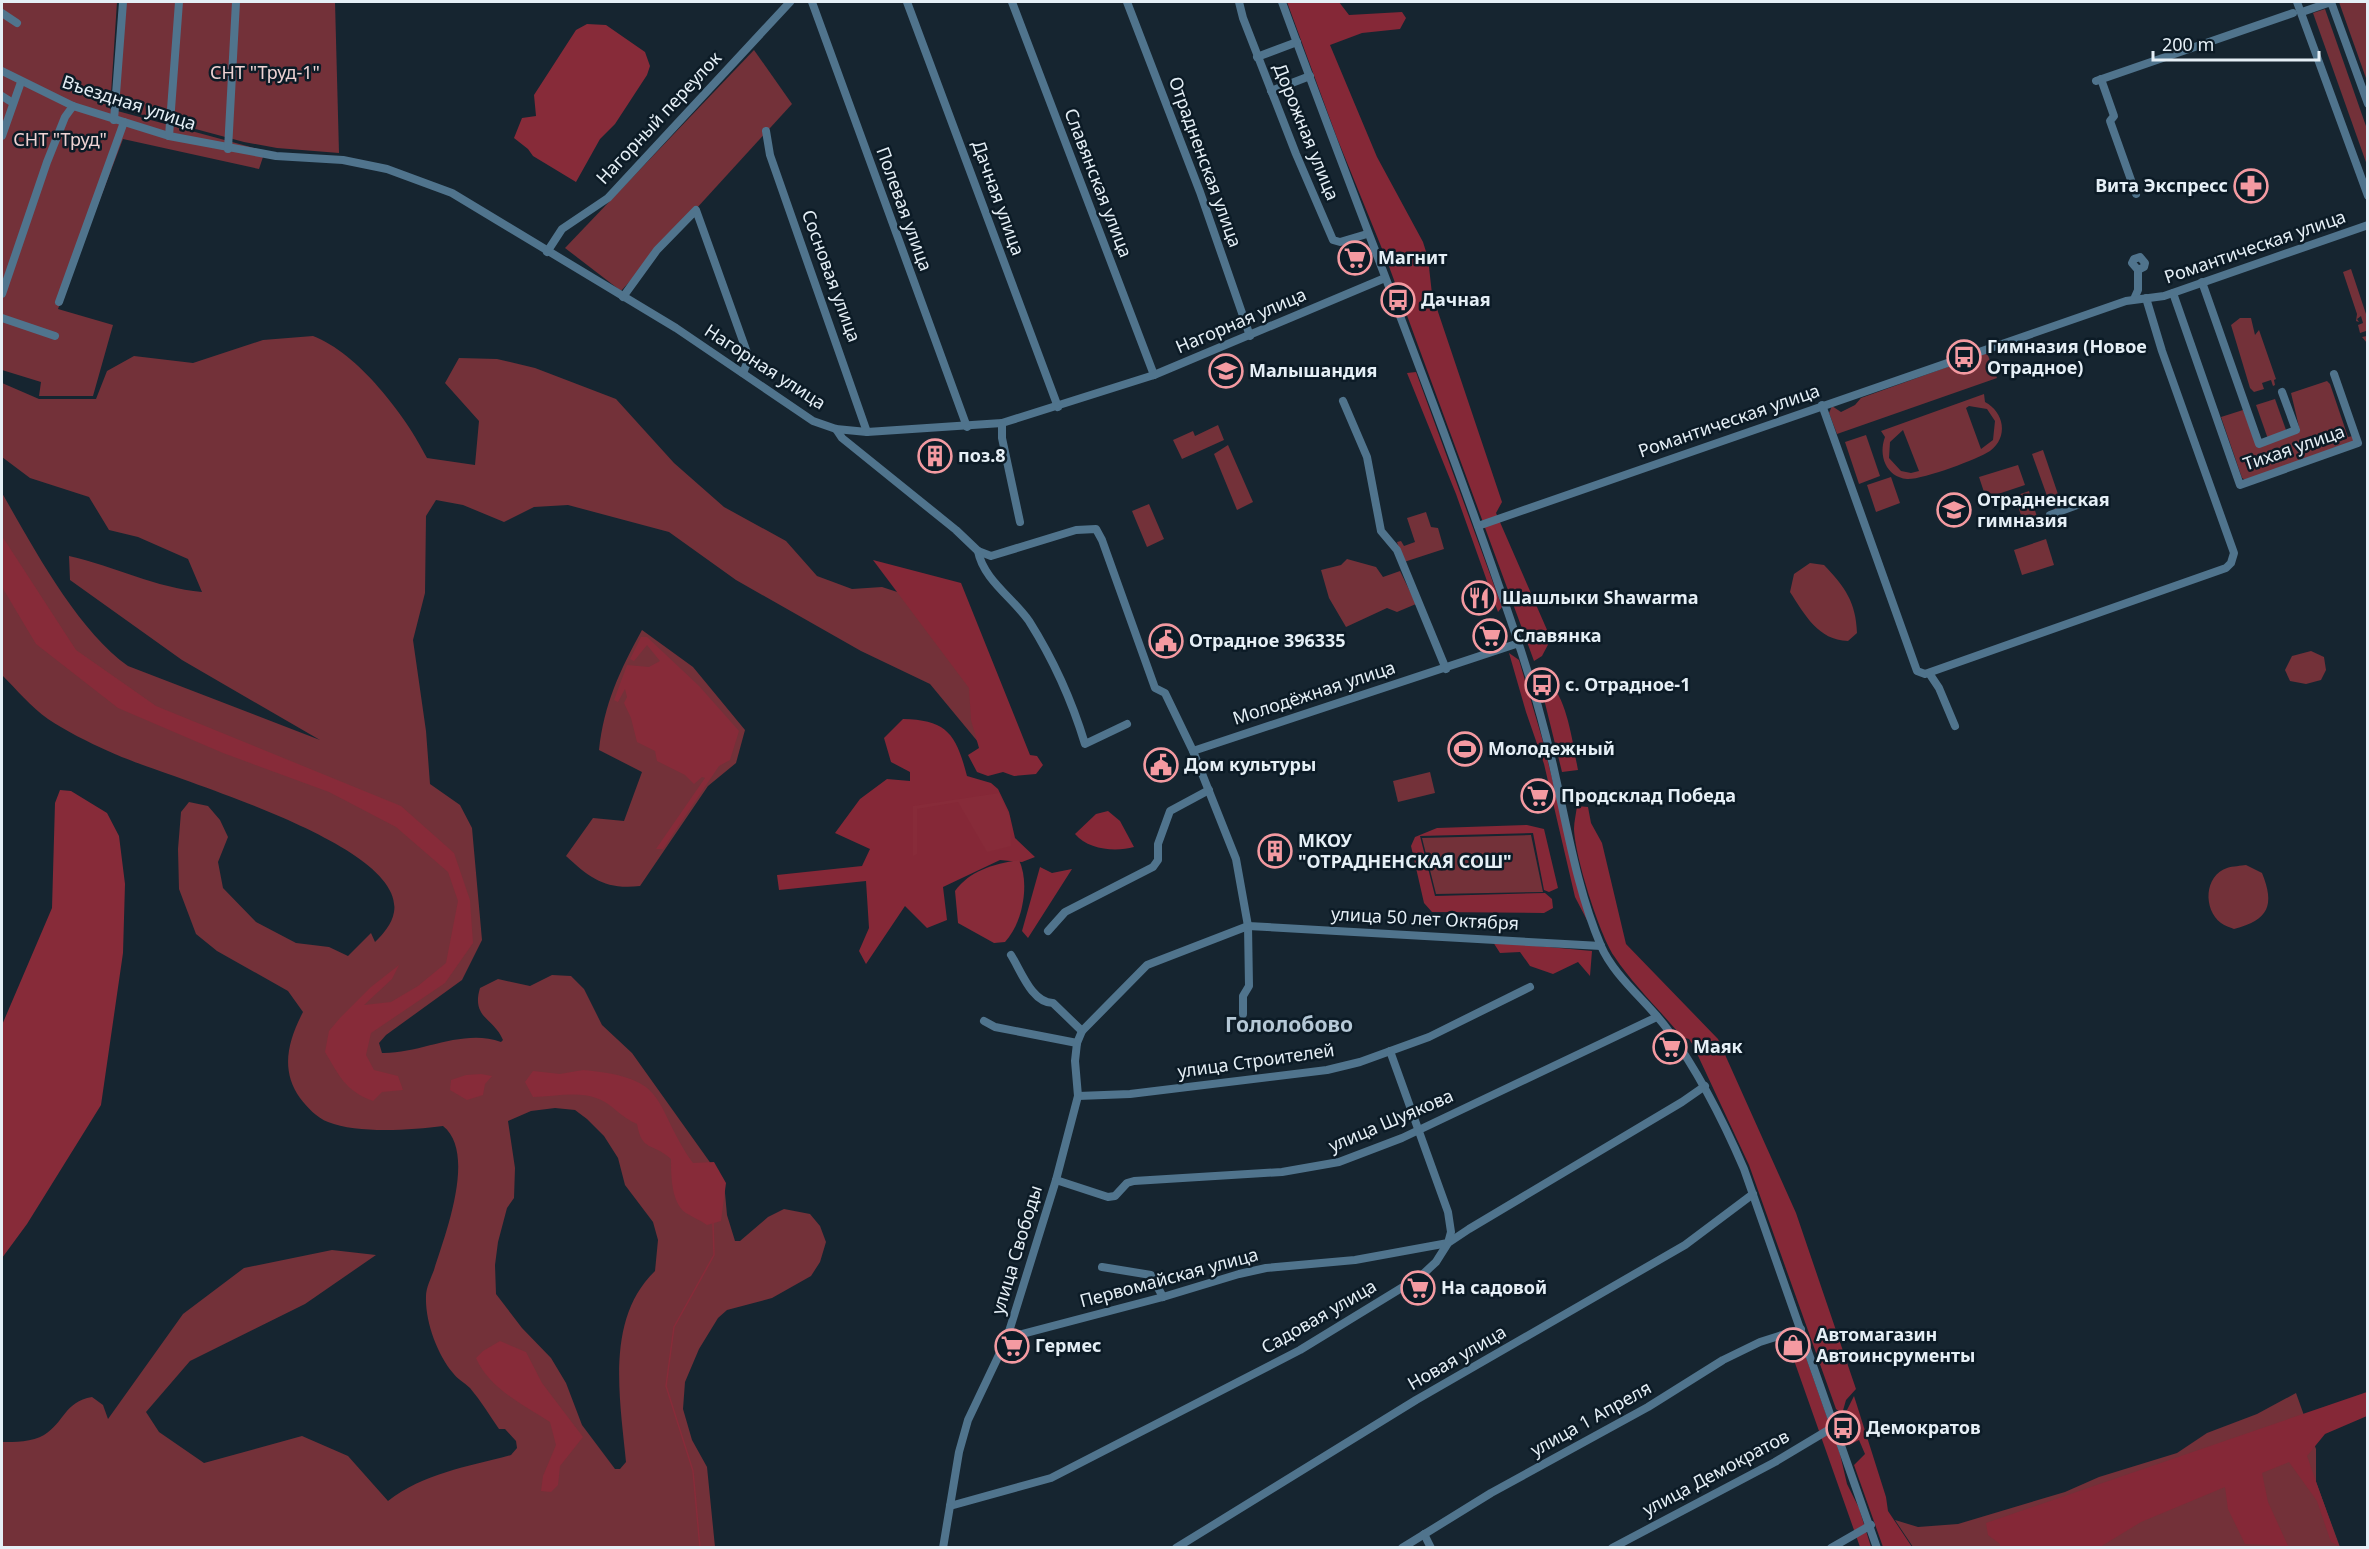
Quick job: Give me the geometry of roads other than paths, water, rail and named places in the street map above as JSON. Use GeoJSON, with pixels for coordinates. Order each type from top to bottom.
{"type":"FeatureCollection","features":[{"type":"Feature","properties":{"kind":"street"},"geometry":{"type":"LineString","coordinates":[[114,120],[123,2]]}},
{"type":"Feature","properties":{"kind":"street"},"geometry":{"type":"LineString","coordinates":[[170,136],[179,2]]}},
{"type":"Feature","properties":{"kind":"street"},"geometry":{"type":"LineString","coordinates":[[228,149],[236,2]]}},
{"type":"Feature","properties":{"kind":"street","name":"Нагорный переулок"},"geometry":{"type":"LineString","coordinates":[[547,252],[562,229],[608,198],[790,2]]}},
{"type":"Feature","properties":{"kind":"street","name":"Полевая улица"},"geometry":{"type":"LineString","coordinates":[[812,2],[967,427]]}},
{"type":"Feature","properties":{"kind":"street","name":"Дачная улица"},"geometry":{"type":"LineString","coordinates":[[906,2],[1058,406]]}},
{"type":"Feature","properties":{"kind":"street","name":"Славянская улица"},"geometry":{"type":"LineString","coordinates":[[1012,2],[1154,375]]}},
{"type":"Feature","properties":{"kind":"street","name":"Отрадненская улица"},"geometry":{"type":"LineString","coordinates":[[1127,2],[1200,192],[1250,336]]}},
{"type":"Feature","properties":{"kind":"street","name":"Дорожная улица"},"geometry":{"type":"LineString","coordinates":[[1239,2],[1257,57],[1333,240],[1340,242],[1367,234]]}},
{"type":"Feature","properties":{"kind":"street"},"geometry":{"type":"LineString","coordinates":[[1282,2],[1478,526],[1519,644],[1534,689],[1580,883],[1601,946],[1617,970],[1657,1017],[1705,1086],[1727,1130],[1753,1194],[1871,1525],[1877,1548]]}},
{"type":"Feature","properties":{"kind":"street"},"geometry":{"type":"LineString","coordinates":[[2297,2],[2298,13],[2367,196]]}},
{"type":"Feature","properties":{"kind":"street"},"geometry":{"type":"LineString","coordinates":[[2136,194],[2110,121],[2114,116],[2098,80],[2328,2],[2367,104]]}},
{"type":"Feature","properties":{"kind":"street"},"geometry":{"type":"LineString","coordinates":[[2,13],[17,23]]}},
{"type":"Feature","properties":{"kind":"street"},"geometry":{"type":"LineString","coordinates":[[1257,57],[1297,42]]}},
{"type":"Feature","properties":{"kind":"street","name":"Въездная улица"},"geometry":{"type":"LineString","coordinates":[[2,71],[73,106],[114,120],[170,136],[251,152]]}},
{"type":"Feature","properties":{"kind":"street"},"geometry":{"type":"LineString","coordinates":[[1271,91],[1310,76]]}},
{"type":"Feature","properties":{"kind":"street"},"geometry":{"type":"LineString","coordinates":[[2,136],[21,82]]}},
{"type":"Feature","properties":{"kind":"street"},"geometry":{"type":"LineString","coordinates":[[2,96],[13,103]]}},
{"type":"Feature","properties":{"kind":"street"},"geometry":{"type":"LineString","coordinates":[[2,294],[47,162],[65,117],[73,106]]}},
{"type":"Feature","properties":{"kind":"street"},"geometry":{"type":"LineString","coordinates":[[58,302],[124,122]]}},
{"type":"Feature","properties":{"kind":"street","name":"Сосновая улица"},"geometry":{"type":"LineString","coordinates":[[766,131],[770,155],[867,432]]}},
{"type":"Feature","properties":{"kind":"street","name":"Нагорная улица"},"geometry":{"type":"LineString","coordinates":[[251,152],[344,160],[387,169],[452,193],[676,328],[813,421],[836,429],[867,432],[1002,423],[1154,375],[1385,278]]}},
{"type":"Feature","properties":{"kind":"street"},"geometry":{"type":"LineString","coordinates":[[623,297],[657,250],[696,210],[748,358],[743,374]]}},
{"type":"Feature","properties":{"kind":"street","name":"Романтическая улица"},"geometry":{"type":"LineString","coordinates":[[1478,526],[1821,405],[2134,299],[2173,293],[2367,225]]}},
{"type":"Feature","properties":{"kind":"street"},"geometry":{"type":"LineString","coordinates":[[2134,299],[2138,290],[2138,270]]}},
{"type":"Feature","properties":{"kind":"street"},"geometry":{"type":"LineString","coordinates":[[2202,282],[2259,444],[2296,430],[2282,392]]}},
{"type":"Feature","properties":{"kind":"street","name":"Тихая улица"},"geometry":{"type":"LineString","coordinates":[[2173,293],[2240,485],[2358,443],[2334,374]]}},
{"type":"Feature","properties":{"kind":"street"},"geometry":{"type":"LineString","coordinates":[[1821,405],[1917,671],[1929,673],[2226,568],[2231,563],[2234,553],[2162,351],[2149,298]]}},
{"type":"Feature","properties":{"kind":"street"},"geometry":{"type":"LineString","coordinates":[[2,318],[55,336]]}},
{"type":"Feature","properties":{"kind":"street"},"geometry":{"type":"LineString","coordinates":[[1343,401],[1367,457],[1382,531],[1397,550],[1446,669]]}},
{"type":"Feature","properties":{"kind":"street"},"geometry":{"type":"LineString","coordinates":[[1002,423],[1002,438],[1020,522]]}},
{"type":"Feature","properties":{"kind":"street"},"geometry":{"type":"LineString","coordinates":[[836,429],[842,438],[956,530],[978,551],[991,556],[1003,554],[1076,530],[1096,529],[1155,688],[1165,693],[1193,751],[1236,859],[1248,926],[1249,986],[1244,996],[1243,1014]]}},
{"type":"Feature","properties":{"kind":"street"},"geometry":{"type":"LineString","coordinates":[[2050,515],[2080,504]]}},
{"type":"Feature","properties":{"kind":"street"},"geometry":{"type":"LineString","coordinates":[[978,551],[981,566],[1028,620],[1047,654],[1063,687],[1085,744],[1127,724]]}},
{"type":"Feature","properties":{"kind":"street","name":"Молодёжная улица"},"geometry":{"type":"LineString","coordinates":[[1193,751],[1376,689],[1446,669],[1519,644]]}},
{"type":"Feature","properties":{"kind":"street"},"geometry":{"type":"LineString","coordinates":[[1929,673],[1940,688],[1955,726]]}},
{"type":"Feature","properties":{"kind":"street"},"geometry":{"type":"LineString","coordinates":[[1048,931],[1065,912],[1153,867],[1158,860],[1158,844],[1170,811],[1209,790]]}},
{"type":"Feature","properties":{"kind":"street","name":"улица 50 лет Октября"},"geometry":{"type":"LineString","coordinates":[[1078,1096],[1075,1061],[1077,1043],[1082,1030],[1147,965],[1248,926],[1601,946]]}},
{"type":"Feature","properties":{"kind":"street"},"geometry":{"type":"LineString","coordinates":[[1011,955],[1036,996],[1045,1003],[1053,1003],[1082,1030]]}},
{"type":"Feature","properties":{"kind":"street","name":"улица Строителей"},"geometry":{"type":"LineString","coordinates":[[1078,1096],[1130,1094],[1327,1070],[1390,1052],[1429,1037],[1530,987]]}},
{"type":"Feature","properties":{"kind":"street","name":"улица Шуякова"},"geometry":{"type":"LineString","coordinates":[[1056,1180],[1108,1197],[1115,1196],[1127,1183],[1134,1181],[1307,1170],[1355,1156],[1419,1130],[1657,1017]]}},
{"type":"Feature","properties":{"kind":"street"},"geometry":{"type":"LineString","coordinates":[[984,1021],[995,1027],[1077,1043]]}},
{"type":"Feature","properties":{"kind":"street"},"geometry":{"type":"LineString","coordinates":[[1390,1052],[1448,1212],[1451,1232],[1448,1243]]}},
{"type":"Feature","properties":{"kind":"street","name":"Садовая улица"},"geometry":{"type":"LineString","coordinates":[[950,1506],[1050,1479],[1300,1350],[1421,1276],[1436,1262],[1448,1243],[1705,1086]]}},
{"type":"Feature","properties":{"kind":"street","name":"улица Свободы"},"geometry":{"type":"LineString","coordinates":[[943,1548],[968,1420],[1007,1338],[1056,1180],[1078,1096]]}},
{"type":"Feature","properties":{"kind":"street","name":"Новая улица"},"geometry":{"type":"LineString","coordinates":[[1176,1548],[1416,1400],[1685,1245],[1753,1194]]}},
{"type":"Feature","properties":{"kind":"street","name":"Первомайская улица"},"geometry":{"type":"LineString","coordinates":[[1007,1338],[1266,1268],[1355,1260],[1448,1243]]}},
{"type":"Feature","properties":{"kind":"street"},"geometry":{"type":"LineString","coordinates":[[1102,1267],[1151,1275],[1163,1297]]}},
{"type":"Feature","properties":{"kind":"street","name":"улица 1 Апреля"},"geometry":{"type":"LineString","coordinates":[[1402,1548],[1491,1492],[1648,1407],[1723,1360],[1760,1342],[1801,1329]]}},
{"type":"Feature","properties":{"kind":"street","name":"улица Демократов"},"geometry":{"type":"LineString","coordinates":[[1612,1548],[1775,1462],[1835,1426]]}},
{"type":"Feature","properties":{"kind":"street"},"geometry":{"type":"LineString","coordinates":[[1830,1548],[1871,1525]]}},
{"type":"Feature","properties":{"kind":"street"},"geometry":{"type":"LineString","coordinates":[[1424,1534],[1431,1548]]}},
{"type":"Feature","properties":{"kind":"waterway"},"geometry":{"type":"LineString","coordinates":[[700,1548],[693,1471],[666,1386],[674,1327],[714,1255],[713,1223]]}},
{"type":"Feature","properties":{"kind":"place","name":"Вита Экспресс"},"geometry":{"type":"Point","coordinates":[2251,186]}},
{"type":"Feature","properties":{"kind":"place","name":"Магнит"},"geometry":{"type":"Point","coordinates":[1355,258]}},
{"type":"Feature","properties":{"kind":"place","name":"Дачная"},"geometry":{"type":"Point","coordinates":[1398,300]}},
{"type":"Feature","properties":{"kind":"place","name":"Гимназия (Новое Отрадное)"},"geometry":{"type":"Point","coordinates":[1964,357]}},
{"type":"Feature","properties":{"kind":"place","name":"Малышандия"},"geometry":{"type":"Point","coordinates":[1226,371]}},
{"type":"Feature","properties":{"kind":"place","name":"поз.8"},"geometry":{"type":"Point","coordinates":[935,456]}},
{"type":"Feature","properties":{"kind":"place","name":"Отрадненская гимназия"},"geometry":{"type":"Point","coordinates":[1954,510]}},
{"type":"Feature","properties":{"kind":"place","name":"Шашлыки Shawarma"},"geometry":{"type":"Point","coordinates":[1479,598]}},
{"type":"Feature","properties":{"kind":"place","name":"Славянка"},"geometry":{"type":"Point","coordinates":[1490,636]}},
{"type":"Feature","properties":{"kind":"place","name":"Отрадное 396335"},"geometry":{"type":"Point","coordinates":[1166,641]}},
{"type":"Feature","properties":{"kind":"place","name":"с. Отрадное-1"},"geometry":{"type":"Point","coordinates":[1542,685]}},
{"type":"Feature","properties":{"kind":"place","name":"Молодежный"},"geometry":{"type":"Point","coordinates":[1465,749]}},
{"type":"Feature","properties":{"kind":"place","name":"Дом культуры"},"geometry":{"type":"Point","coordinates":[1161,765]}},
{"type":"Feature","properties":{"kind":"place","name":"Продсклад Победа"},"geometry":{"type":"Point","coordinates":[1538,796]}},
{"type":"Feature","properties":{"kind":"place","name":"МКОУ \"ОТРАДНЕНСКАЯ СОШ\""},"geometry":{"type":"Point","coordinates":[1275,851]}},
{"type":"Feature","properties":{"kind":"place","name":"Маяк"},"geometry":{"type":"Point","coordinates":[1670,1047]}},
{"type":"Feature","properties":{"kind":"place","name":"На садовой"},"geometry":{"type":"Point","coordinates":[1418,1288]}},
{"type":"Feature","properties":{"kind":"place","name":"Автомагазин Автоинсрументы"},"geometry":{"type":"Point","coordinates":[1793,1345]}},
{"type":"Feature","properties":{"kind":"place","name":"Гермес"},"geometry":{"type":"Point","coordinates":[1012,1346]}},
{"type":"Feature","properties":{"kind":"place","name":"Демократов"},"geometry":{"type":"Point","coordinates":[1843,1428]}},
{"type":"Feature","properties":{"kind":"district","name":"Гололобово"},"geometry":{"type":"Point","coordinates":[1289,1025]}},
{"type":"Feature","properties":{"kind":"park label","name":"СНТ \"Труд-1\""},"geometry":{"type":"Point","coordinates":[265,73]}},
{"type":"Feature","properties":{"kind":"park label","name":"СНТ \"Труд\""},"geometry":{"type":"Point","coordinates":[60,140]}}]}
